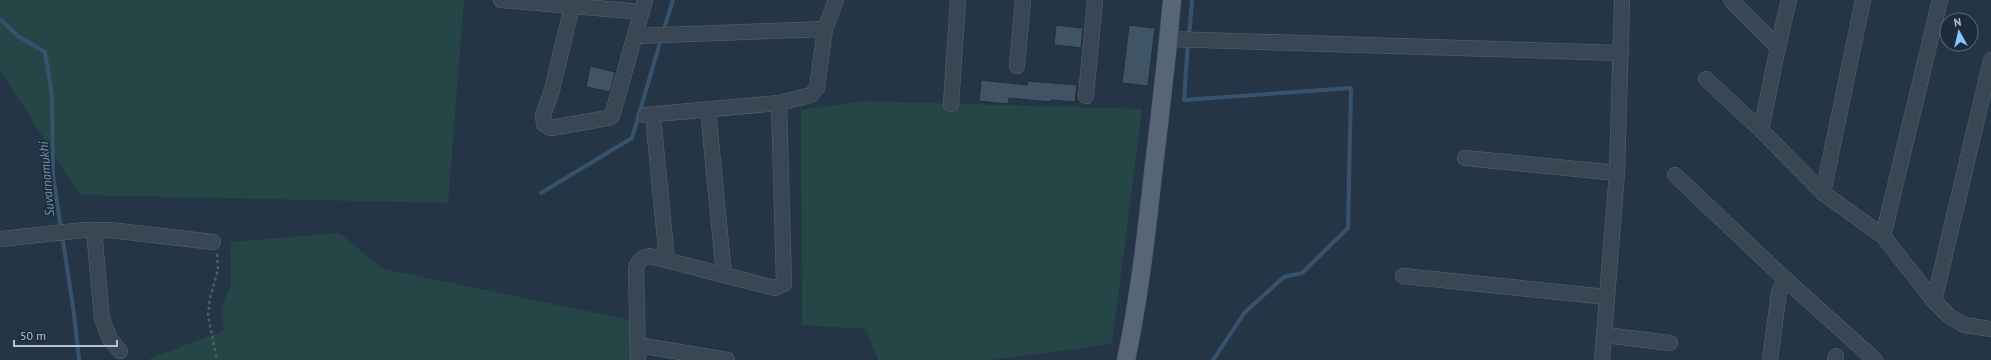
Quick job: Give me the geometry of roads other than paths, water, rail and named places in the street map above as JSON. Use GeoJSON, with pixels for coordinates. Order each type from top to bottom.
{"type":"FeatureCollection","features":[{"type":"Feature","properties":{"kind":"main road"},"geometry":{"type":"LineString","coordinates":[[1126,360],[1134,324],[1147,226],[1169,40],[1172,0]]}},
{"type":"Feature","properties":{"kind":"street"},"geometry":{"type":"LineString","coordinates":[[501,0],[572,6],[644,6],[612,116],[551,128],[544,124],[543,115],[552,90],[572,6]]}},
{"type":"Feature","properties":{"kind":"street"},"geometry":{"type":"LineString","coordinates":[[667,260],[649,121],[708,110],[779,103],[814,92],[817,88],[825,29],[836,0]]}},
{"type":"Feature","properties":{"kind":"street"},"geometry":{"type":"LineString","coordinates":[[950,104],[958,0]]}},
{"type":"Feature","properties":{"kind":"street"},"geometry":{"type":"LineString","coordinates":[[1017,66],[1023,0]]}},
{"type":"Feature","properties":{"kind":"street"},"geometry":{"type":"LineString","coordinates":[[1086,96],[1095,0]]}},
{"type":"Feature","properties":{"kind":"street"},"geometry":{"type":"LineString","coordinates":[[1602,360],[1617,172],[1622,0]]}},
{"type":"Feature","properties":{"kind":"street"},"geometry":{"type":"LineString","coordinates":[[1731,0],[1778,47]]}},
{"type":"Feature","properties":{"kind":"street"},"geometry":{"type":"LineString","coordinates":[[1761,130],[1789,0]]}},
{"type":"Feature","properties":{"kind":"street"},"geometry":{"type":"LineString","coordinates":[[1822,194],[1863,0]]}},
{"type":"Feature","properties":{"kind":"street"},"geometry":{"type":"LineString","coordinates":[[1883,236],[1940,0]]}},
{"type":"Feature","properties":{"kind":"street"},"geometry":{"type":"LineString","coordinates":[[636,36],[825,29]]}},
{"type":"Feature","properties":{"kind":"street"},"geometry":{"type":"LineString","coordinates":[[1169,40],[1621,53]]}},
{"type":"Feature","properties":{"kind":"street"},"geometry":{"type":"LineString","coordinates":[[1934,301],[1991,60]]}},
{"type":"Feature","properties":{"kind":"street"},"geometry":{"type":"LineString","coordinates":[[1706,79],[1761,130],[1822,194],[1883,236],[1934,301],[1949,316],[1964,324],[1991,329]]}},
{"type":"Feature","properties":{"kind":"street"},"geometry":{"type":"LineString","coordinates":[[727,360],[638,353],[637,263],[642,258],[650,256],[775,288],[784,284],[779,103]]}},
{"type":"Feature","properties":{"kind":"street"},"geometry":{"type":"LineString","coordinates":[[708,110],[724,275]]}},
{"type":"Feature","properties":{"kind":"street"},"geometry":{"type":"LineString","coordinates":[[1465,158],[1617,172]]}},
{"type":"Feature","properties":{"kind":"street"},"geometry":{"type":"LineString","coordinates":[[1675,175],[1875,360]]}},
{"type":"Feature","properties":{"kind":"street"},"geometry":{"type":"LineString","coordinates":[[94,230],[102,319],[110,339],[120,352]]}},
{"type":"Feature","properties":{"kind":"street"},"geometry":{"type":"LineString","coordinates":[[0,239],[94,230],[110,230],[213,242]]}},
{"type":"Feature","properties":{"kind":"street"},"geometry":{"type":"LineString","coordinates":[[1403,276],[1607,297]]}},
{"type":"Feature","properties":{"kind":"street"},"geometry":{"type":"LineString","coordinates":[[1770,360],[1779,292],[1785,278]]}},
{"type":"Feature","properties":{"kind":"street"},"geometry":{"type":"LineString","coordinates":[[1605,335],[1670,344]]}},
{"type":"Feature","properties":{"kind":"waterway"},"geometry":{"type":"LineString","coordinates":[[663,32],[673,0]]}},
{"type":"Feature","properties":{"kind":"waterway"},"geometry":{"type":"LineString","coordinates":[[1189,36],[1192,0]]}},
{"type":"Feature","properties":{"kind":"waterway","name":"Suvarnamukhi"},"geometry":{"type":"LineString","coordinates":[[0,19],[18,36],[45,52],[52,96],[53,175],[74,314],[79,360]]}},
{"type":"Feature","properties":{"kind":"waterway"},"geometry":{"type":"LineString","coordinates":[[541,193],[632,138],[661,39]]}},
{"type":"Feature","properties":{"kind":"waterway"},"geometry":{"type":"LineString","coordinates":[[1188,43],[1184,100],[1351,88],[1348,228],[1302,273],[1284,277],[1245,312],[1213,360]]}}]}
